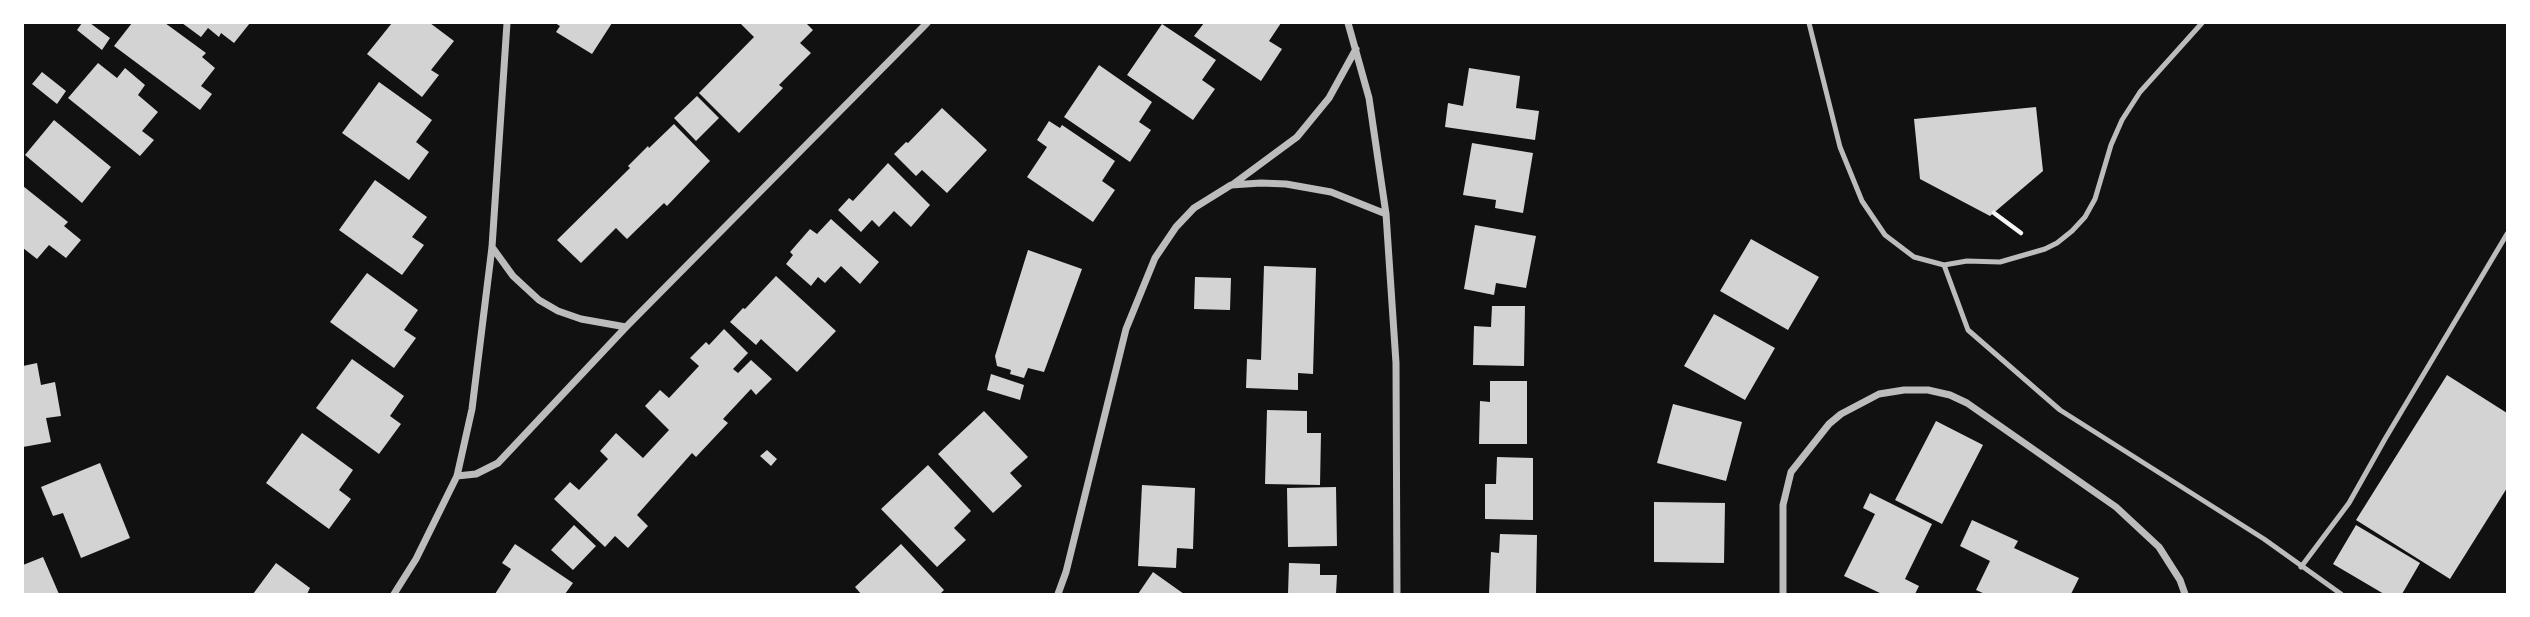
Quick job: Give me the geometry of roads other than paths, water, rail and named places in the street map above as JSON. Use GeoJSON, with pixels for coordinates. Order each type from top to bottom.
{"type":"FeatureCollection","features":[{"type":"Feature","properties":{"kind":"street"},"geometry":{"type":"LineString","coordinates":[[394,594],[416,559],[457,476],[472,409],[492,247],[507,23]]}},
{"type":"Feature","properties":{"kind":"street"},"geometry":{"type":"LineString","coordinates":[[457,476],[476,474],[498,463],[626,327],[927,23]]}},
{"type":"Feature","properties":{"kind":"street"},"geometry":{"type":"LineString","coordinates":[[1348,23],[1369,98],[1386,215],[1396,363],[1397,594]]}},
{"type":"Feature","properties":{"kind":"street"},"geometry":{"type":"LineString","coordinates":[[1058,594],[1066,572],[1126,329],[1154,258],[1194,208],[1297,137],[1329,98],[1357,48]]}},
{"type":"Feature","properties":{"kind":"street"},"geometry":{"type":"LineString","coordinates":[[1231,185],[1274,184],[1320,190],[1362,203],[1386,215]]}},
{"type":"Feature","properties":{"kind":"street"},"geometry":{"type":"LineString","coordinates":[[492,247],[513,276],[539,300],[558,311],[581,319],[626,327]]}},
{"type":"Feature","properties":{"kind":"street"},"geometry":{"type":"LineString","coordinates":[[1783,594],[1783,505],[1791,472],[1841,414],[1879,394],[1928,390],[1950,395],[1967,403],[2116,507],[2160,547],[2186,594]]}},
{"type":"Feature","properties":{"kind":"lane"},"geometry":{"type":"LineString","coordinates":[[1809,23],[1840,147],[1862,201],[1885,235],[1914,257],[1944,265],[1967,261],[2000,262],[2045,249],[2072,231],[2095,200],[2111,145],[2122,120],[2140,92],[2202,23]]}},
{"type":"Feature","properties":{"kind":"lane"},"geometry":{"type":"LineString","coordinates":[[2301,567],[2349,503],[2507,234]]}},
{"type":"Feature","properties":{"kind":"lane"},"geometry":{"type":"LineString","coordinates":[[1944,265],[1968,330],[2060,410],[2264,538],[2341,594]]}}]}
